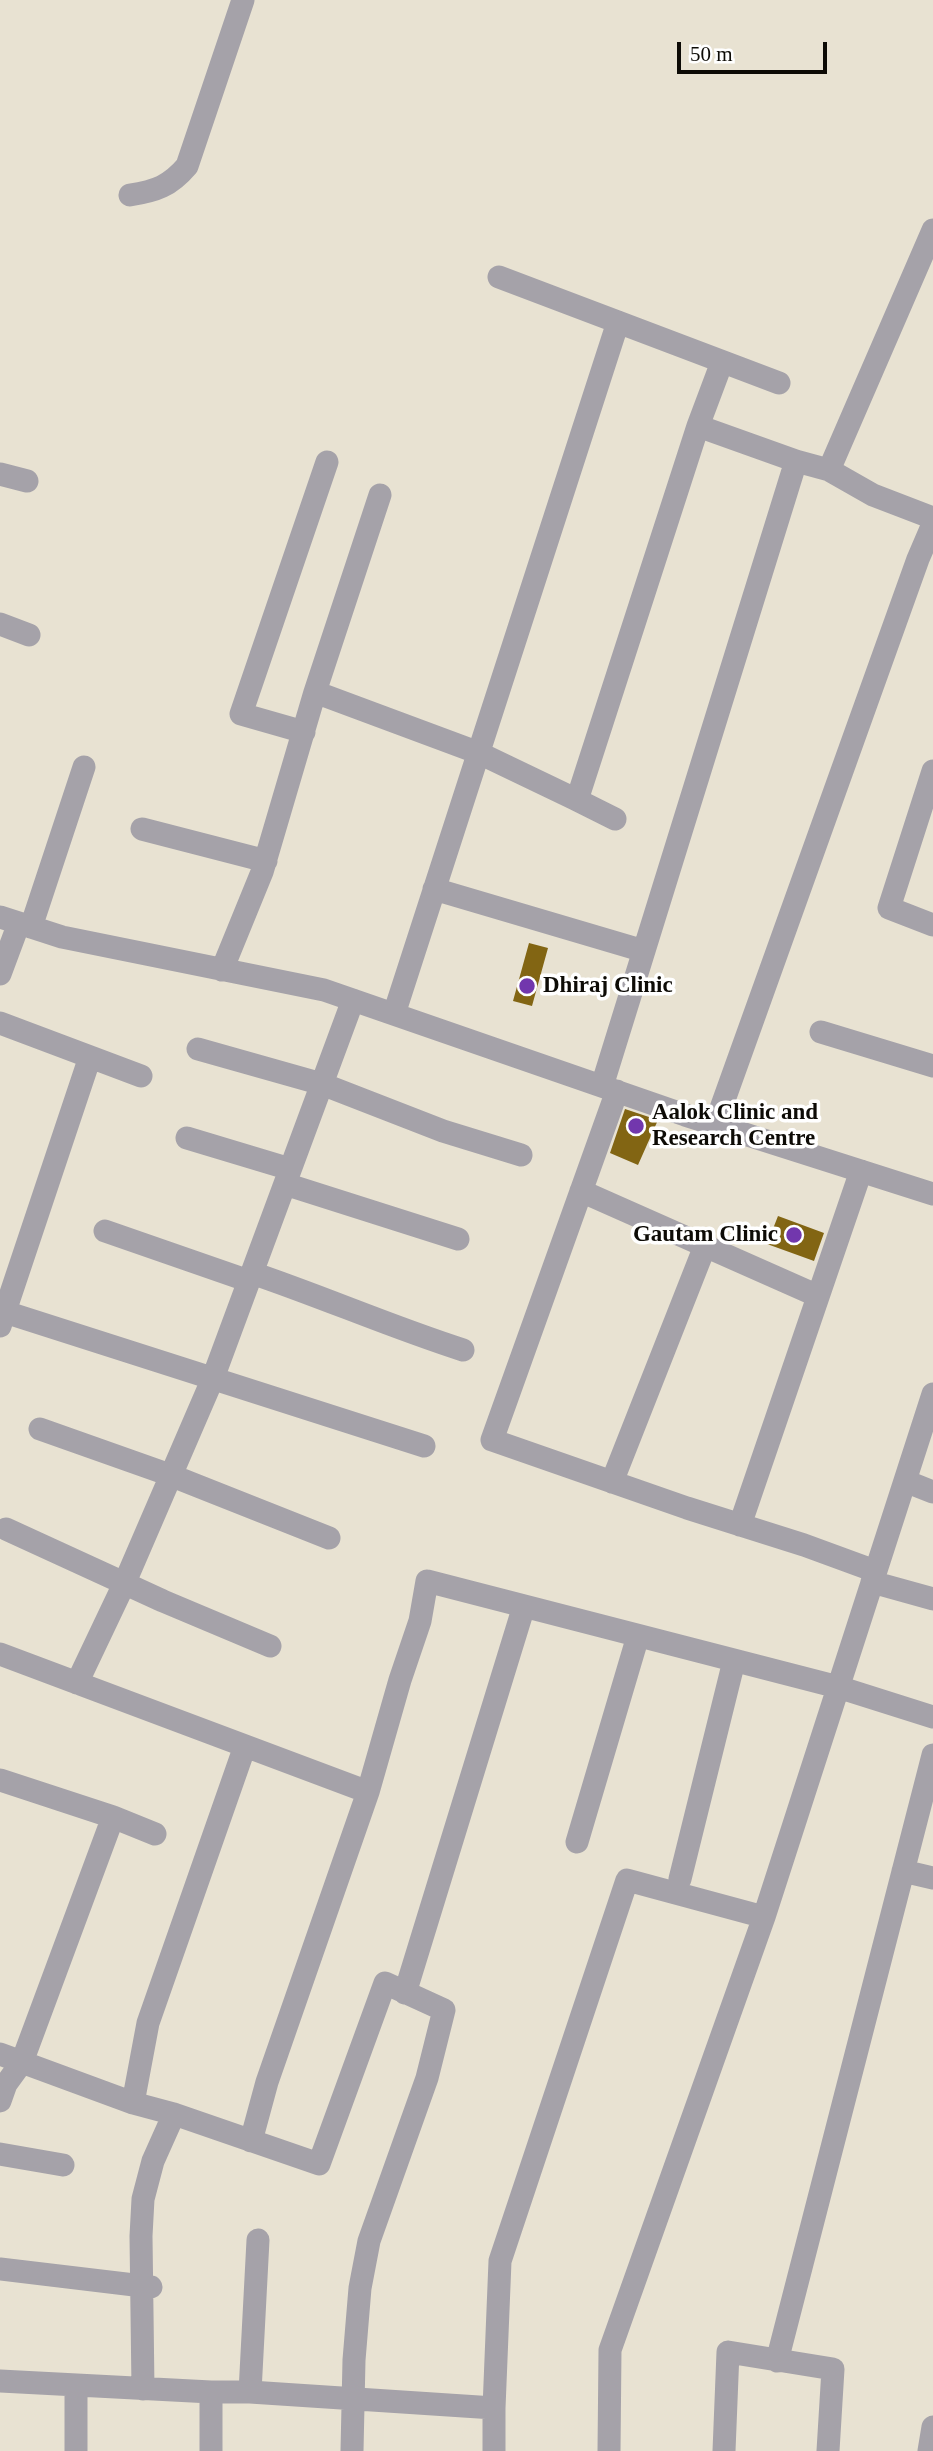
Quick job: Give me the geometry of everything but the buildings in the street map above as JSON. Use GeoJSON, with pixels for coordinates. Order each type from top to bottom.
{"type":"FeatureCollection","features":[{"type":"Feature","properties":{"kind":"street"},"geometry":{"type":"LineString","coordinates":[[130,195],[153,191],[176,179],[187,166],[243,0]]}},
{"type":"Feature","properties":{"kind":"street"},"geometry":{"type":"LineString","coordinates":[[829,470],[933,230]]}},
{"type":"Feature","properties":{"kind":"street"},"geometry":{"type":"LineString","coordinates":[[499,277],[779,383]]}},
{"type":"Feature","properties":{"kind":"street"},"geometry":{"type":"LineString","coordinates":[[394,1014],[618,322]]}},
{"type":"Feature","properties":{"kind":"street"},"geometry":{"type":"LineString","coordinates":[[577,800],[698,426],[722,362]]}},
{"type":"Feature","properties":{"kind":"street"},"geometry":{"type":"LineString","coordinates":[[698,426],[829,470],[873,495],[933,518]]}},
{"type":"Feature","properties":{"kind":"street"},"geometry":{"type":"LineString","coordinates":[[796,461],[644,951],[610,1089],[581,1191],[492,1440],[740,1525],[933,1600]]}},
{"type":"Feature","properties":{"kind":"street"},"geometry":{"type":"LineString","coordinates":[[304,732],[241,714],[327,462]]}},
{"type":"Feature","properties":{"kind":"street"},"geometry":{"type":"LineString","coordinates":[[0,474],[27,481]]}},
{"type":"Feature","properties":{"kind":"street"},"geometry":{"type":"LineString","coordinates":[[222,970],[266,861],[316,692],[380,495]]}},
{"type":"Feature","properties":{"kind":"street"},"geometry":{"type":"LineString","coordinates":[[715,1125],[925,562],[933,524]]}},
{"type":"Feature","properties":{"kind":"street"},"geometry":{"type":"LineString","coordinates":[[0,624],[29,635]]}},
{"type":"Feature","properties":{"kind":"street"},"geometry":{"type":"LineString","coordinates":[[316,692],[479,753],[615,820]]}},
{"type":"Feature","properties":{"kind":"street"},"geometry":{"type":"LineString","coordinates":[[0,974],[17,922],[84,767]]}},
{"type":"Feature","properties":{"kind":"street"},"geometry":{"type":"LineString","coordinates":[[933,771],[889,908],[933,925]]}},
{"type":"Feature","properties":{"kind":"street"},"geometry":{"type":"LineString","coordinates":[[142,828],[266,861]]}},
{"type":"Feature","properties":{"kind":"street"},"geometry":{"type":"LineString","coordinates":[[434,889],[644,951]]}},
{"type":"Feature","properties":{"kind":"street"},"geometry":{"type":"LineString","coordinates":[[17,922],[62,937],[324,990],[715,1125],[933,1194]]}},
{"type":"Feature","properties":{"kind":"street"},"geometry":{"type":"LineString","coordinates":[[77,1683],[125,1582],[213,1378],[353,1000]]}},
{"type":"Feature","properties":{"kind":"street"},"geometry":{"type":"LineString","coordinates":[[0,1023],[141,1076]]}},
{"type":"Feature","properties":{"kind":"street"},"geometry":{"type":"LineString","coordinates":[[821,1031],[933,1066]]}},
{"type":"Feature","properties":{"kind":"street"},"geometry":{"type":"LineString","coordinates":[[198,1049],[322,1084],[443,1130],[521,1155]]}},
{"type":"Feature","properties":{"kind":"street"},"geometry":{"type":"LineString","coordinates":[[90,1057],[2,1319],[213,1378],[424,1446]]}},
{"type":"Feature","properties":{"kind":"street"},"geometry":{"type":"LineString","coordinates":[[187,1138],[458,1239]]}},
{"type":"Feature","properties":{"kind":"street"},"geometry":{"type":"LineString","coordinates":[[740,1525],[861,1171]]}},
{"type":"Feature","properties":{"kind":"street"},"geometry":{"type":"LineString","coordinates":[[581,1191],[818,1296]]}},
{"type":"Feature","properties":{"kind":"street"},"geometry":{"type":"LineString","coordinates":[[105,1231],[250,1277],[305,1291],[402,1330],[463,1350]]}},
{"type":"Feature","properties":{"kind":"street"},"geometry":{"type":"LineString","coordinates":[[612,1482],[705,1246]]}},
{"type":"Feature","properties":{"kind":"street"},"geometry":{"type":"LineString","coordinates":[[609,2451],[610,2350],[764,1917],[933,1394]]}},
{"type":"Feature","properties":{"kind":"street"},"geometry":{"type":"LineString","coordinates":[[40,1429],[170,1475],[329,1538]]}},
{"type":"Feature","properties":{"kind":"street"},"geometry":{"type":"LineString","coordinates":[[905,1481],[933,1492]]}},
{"type":"Feature","properties":{"kind":"street"},"geometry":{"type":"LineString","coordinates":[[5,1528],[270,1646]]}},
{"type":"Feature","properties":{"kind":"street"},"geometry":{"type":"LineString","coordinates":[[251,2141],[271,2071],[368,1792],[420,1620],[427,1581],[838,1687],[933,1717]]}},
{"type":"Feature","properties":{"kind":"street"},"geometry":{"type":"LineString","coordinates":[[405,1993],[524,1606]]}},
{"type":"Feature","properties":{"kind":"street"},"geometry":{"type":"LineString","coordinates":[[577,1842],[638,1636]]}},
{"type":"Feature","properties":{"kind":"street"},"geometry":{"type":"LineString","coordinates":[[0,1654],[368,1792]]}},
{"type":"Feature","properties":{"kind":"street"},"geometry":{"type":"LineString","coordinates":[[680,1879],[734,1661]]}},
{"type":"Feature","properties":{"kind":"street"},"geometry":{"type":"LineString","coordinates":[[133,2104],[148,2023],[245,1746]]}},
{"type":"Feature","properties":{"kind":"street"},"geometry":{"type":"LineString","coordinates":[[777,2361],[933,1755]]}},
{"type":"Feature","properties":{"kind":"street"},"geometry":{"type":"LineString","coordinates":[[0,1780],[155,1834]]}},
{"type":"Feature","properties":{"kind":"street"},"geometry":{"type":"LineString","coordinates":[[0,2101],[6,2084],[22,2062],[113,1818]]}},
{"type":"Feature","properties":{"kind":"street"},"geometry":{"type":"LineString","coordinates":[[903,1871],[933,1878]]}},
{"type":"Feature","properties":{"kind":"street"},"geometry":{"type":"LineString","coordinates":[[494,2451],[500,2261],[627,1880],[764,1917]]}},
{"type":"Feature","properties":{"kind":"street"},"geometry":{"type":"LineString","coordinates":[[0,2054],[133,2104],[174,2115],[319,2164],[385,1983],[444,2010],[426,2078],[369,2241],[360,2288],[352,2451]]}},
{"type":"Feature","properties":{"kind":"street"},"geometry":{"type":"LineString","coordinates":[[143,2389],[146,2287],[143,2199],[153,2161],[174,2115]]}},
{"type":"Feature","properties":{"kind":"street"},"geometry":{"type":"LineString","coordinates":[[0,2154],[63,2165]]}},
{"type":"Feature","properties":{"kind":"street"},"geometry":{"type":"LineString","coordinates":[[250,2392],[258,2240]]}},
{"type":"Feature","properties":{"kind":"street"},"geometry":{"type":"LineString","coordinates":[[0,2269],[146,2287]]}},
{"type":"Feature","properties":{"kind":"street"},"geometry":{"type":"LineString","coordinates":[[724,2451],[728,2352],[833,2369],[828,2451]]}},
{"type":"Feature","properties":{"kind":"street"},"geometry":{"type":"LineString","coordinates":[[0,2381],[250,2392],[494,2408]]}},
{"type":"Feature","properties":{"kind":"street"},"geometry":{"type":"LineString","coordinates":[[76,2385],[76,2451]]}},
{"type":"Feature","properties":{"kind":"street"},"geometry":{"type":"LineString","coordinates":[[211,2392],[211,2451]]}},
{"type":"Feature","properties":{"kind":"street"},"geometry":{"type":"LineString","coordinates":[[929,2451],[933,2427]]}},
{"type":"Feature","properties":{"kind":"place","name":"Dhiraj Clinic"},"geometry":{"type":"Point","coordinates":[527,986]}},
{"type":"Feature","properties":{"kind":"place","name":"Aalok Clinic and Research Centre"},"geometry":{"type":"Point","coordinates":[636,1126]}},
{"type":"Feature","properties":{"kind":"place","name":"Gautam Clinic"},"geometry":{"type":"Point","coordinates":[794,1235]}}]}
